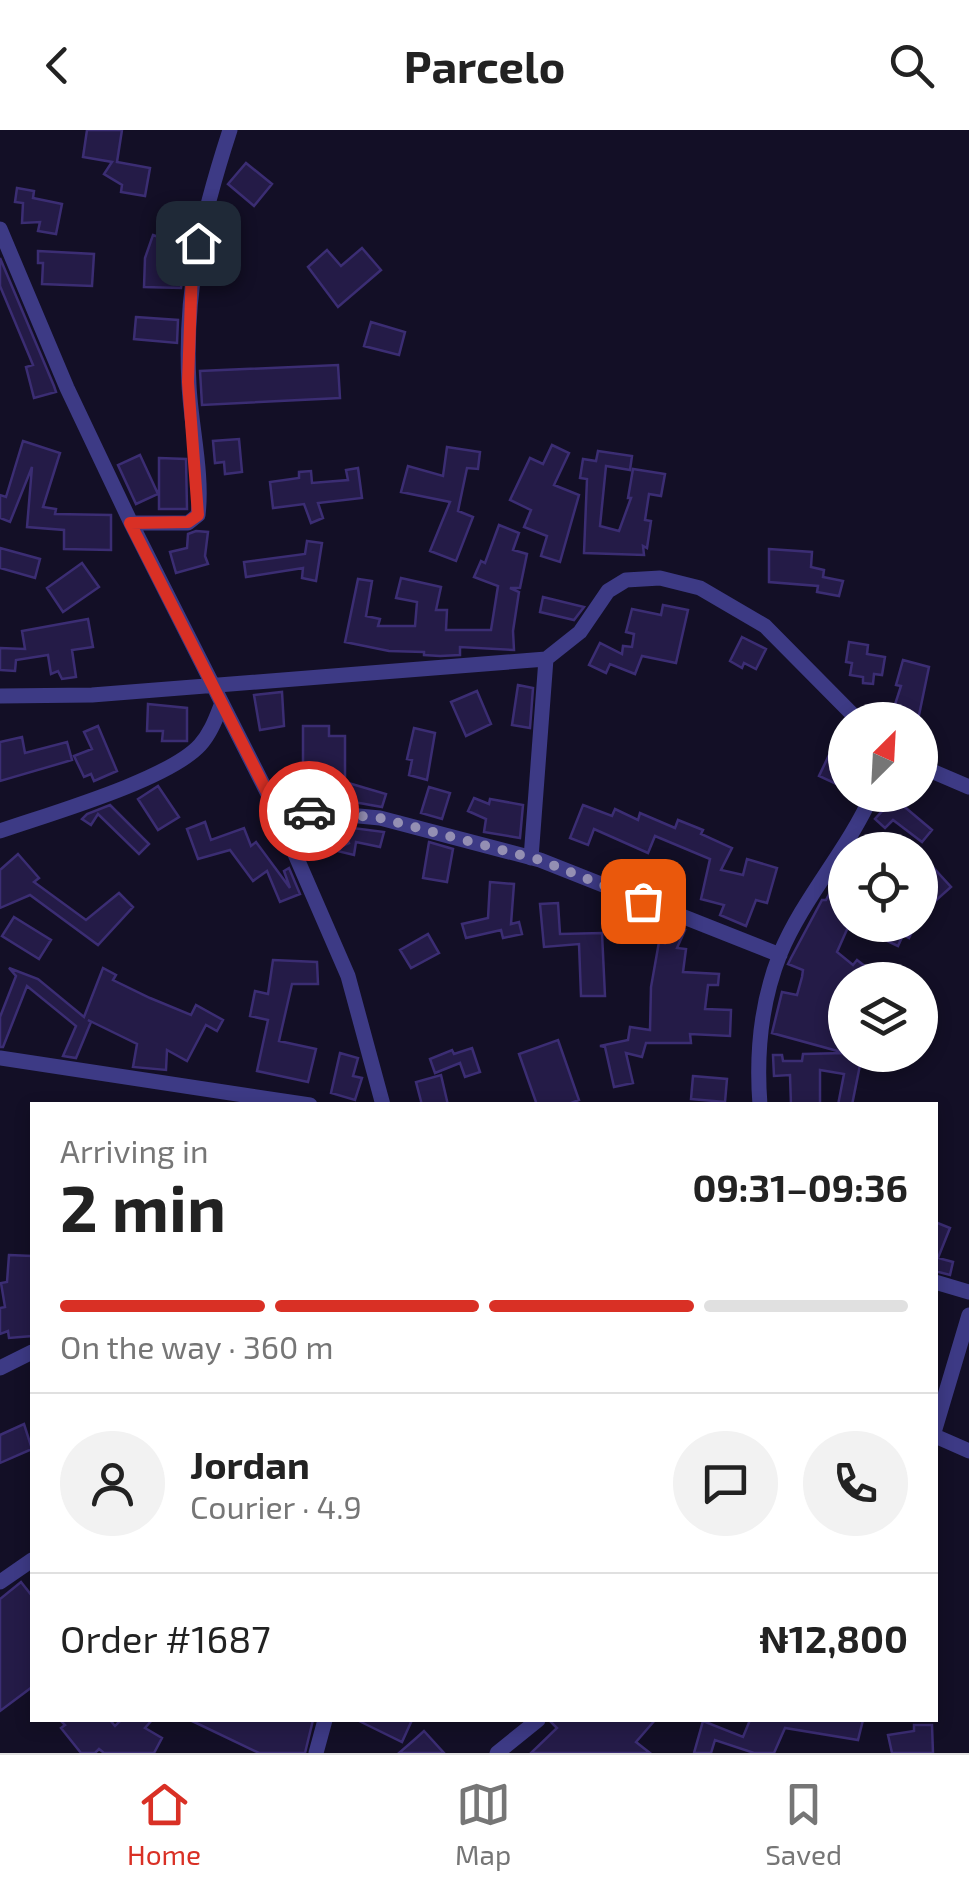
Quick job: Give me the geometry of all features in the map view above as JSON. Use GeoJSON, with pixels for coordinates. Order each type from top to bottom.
{"type":"FeatureCollection","features":[{"type":"Feature","properties":{"kind":"street"},"geometry":{"type":"LineString","coordinates":[[130,523],[188,522],[198,515],[188,382],[192,269],[203,216],[230,130]]}},
{"type":"Feature","properties":{"kind":"street"},"geometry":{"type":"LineString","coordinates":[[0,229],[67,388],[130,523],[275,808],[348,976],[382,1102]]}},
{"type":"Feature","properties":{"kind":"street"},"geometry":{"type":"LineString","coordinates":[[0,696],[92,696],[546,659],[580,632],[608,592],[626,580],[660,578],[700,588],[766,626],[840,702]]}},
{"type":"Feature","properties":{"kind":"street"},"geometry":{"type":"LineString","coordinates":[[531,858],[546,659]]}},
{"type":"Feature","properties":{"kind":"street"},"geometry":{"type":"LineString","coordinates":[[0,832],[115,790],[193,752],[211,730],[222,704]]}},
{"type":"Feature","properties":{"kind":"street"},"geometry":{"type":"LineString","coordinates":[[938,774],[969,787]]}},
{"type":"Feature","properties":{"kind":"street"},"geometry":{"type":"LineString","coordinates":[[275,808],[380,818],[531,858],[780,955]]}},
{"type":"Feature","properties":{"kind":"street"},"geometry":{"type":"LineString","coordinates":[[760,1102],[761,1025],[780,955],[862,812]]}},
{"type":"Feature","properties":{"kind":"street"},"geometry":{"type":"LineString","coordinates":[[0,1058],[290,1102]]}},
{"type":"Feature","properties":{"kind":"street"},"geometry":{"type":"LineString","coordinates":[[938,1283],[969,1292]]}},
{"type":"Feature","properties":{"kind":"street"},"geometry":{"type":"LineString","coordinates":[[938,1422],[969,1315]]}},
{"type":"Feature","properties":{"kind":"street"},"geometry":{"type":"LineString","coordinates":[[0,1368],[30,1353]]}},
{"type":"Feature","properties":{"kind":"street"},"geometry":{"type":"LineString","coordinates":[[938,1434],[969,1451]]}},
{"type":"Feature","properties":{"kind":"street"},"geometry":{"type":"LineString","coordinates":[[0,1582],[30,1561]]}},
{"type":"Feature","properties":{"kind":"street"},"geometry":{"type":"LineString","coordinates":[[316,1753],[324,1722]]}},
{"type":"Feature","properties":{"kind":"street"},"geometry":{"type":"LineString","coordinates":[[497,1753],[536,1722]]}},
{"type":"Feature","properties":{"kind":"building"},"geometry":{"type":"Polygon","coordinates":[[[87,130],[122,130],[117,162],[150,168],[145,196],[121,192],[122,185],[104,174],[112,162],[83,157],[87,130]]]}},
{"type":"Feature","properties":{"kind":"building"},"geometry":{"type":"Polygon","coordinates":[[[246,163],[272,184],[254,206],[228,184],[246,163]]]}},
{"type":"Feature","properties":{"kind":"building"},"geometry":{"type":"Polygon","coordinates":[[[17,188],[34,191],[33,198],[62,204],[56,234],[38,231],[40,222],[22,223],[23,203],[15,202],[17,188]]]}},
{"type":"Feature","properties":{"kind":"building"},"geometry":{"type":"Polygon","coordinates":[[[153,235],[187,247],[181,288],[144,287],[145,258],[153,235]]]}},
{"type":"Feature","properties":{"kind":"building"},"geometry":{"type":"Polygon","coordinates":[[[362,248],[381,270],[338,307],[308,267],[327,250],[341,266],[362,248]]]}},
{"type":"Feature","properties":{"kind":"building"},"geometry":{"type":"Polygon","coordinates":[[[38,251],[94,254],[92,286],[42,284],[43,263],[38,263],[38,251]]]}},
{"type":"Feature","properties":{"kind":"building"},"geometry":{"type":"Polygon","coordinates":[[[0,258],[56,392],[34,398],[26,367],[33,365],[0,286],[0,258]]]}},
{"type":"Feature","properties":{"kind":"building"},"geometry":{"type":"Polygon","coordinates":[[[136,317],[178,320],[177,343],[134,339],[136,317]]]}},
{"type":"Feature","properties":{"kind":"building"},"geometry":{"type":"Polygon","coordinates":[[[371,322],[405,332],[399,355],[364,346],[371,322]]]}},
{"type":"Feature","properties":{"kind":"building"},"geometry":{"type":"Polygon","coordinates":[[[338,365],[340,398],[202,405],[200,371],[338,365]]]}},
{"type":"Feature","properties":{"kind":"building"},"geometry":{"type":"Polygon","coordinates":[[[239,439],[242,472],[225,474],[224,462],[215,463],[213,441],[239,439]]]}},
{"type":"Feature","properties":{"kind":"building"},"geometry":{"type":"Polygon","coordinates":[[[23,441],[60,453],[43,507],[56,509],[55,514],[111,515],[111,550],[64,549],[64,530],[27,527],[32,467],[10,522],[0,518],[0,495],[6,497],[23,441]]]}},
{"type":"Feature","properties":{"kind":"building"},"geometry":{"type":"Polygon","coordinates":[[[552,445],[569,453],[554,485],[579,495],[560,562],[541,556],[547,536],[524,527],[531,510],[510,500],[530,458],[543,464],[552,445]]]}},
{"type":"Feature","properties":{"kind":"building"},"geometry":{"type":"Polygon","coordinates":[[[447,447],[480,452],[478,469],[467,468],[458,511],[473,517],[456,561],[430,551],[450,502],[401,492],[408,466],[443,476],[447,447]]]}},
{"type":"Feature","properties":{"kind":"building"},"geometry":{"type":"Polygon","coordinates":[[[598,451],[632,456],[630,470],[606,466],[600,526],[619,531],[631,498],[633,469],[665,474],[661,496],[649,494],[645,520],[651,521],[644,555],[584,553],[587,479],[580,478],[583,459],[596,461],[598,451]]]}},
{"type":"Feature","properties":{"kind":"building"},"geometry":{"type":"Polygon","coordinates":[[[140,455],[158,494],[136,504],[118,465],[140,455]]]}},
{"type":"Feature","properties":{"kind":"building"},"geometry":{"type":"Polygon","coordinates":[[[159,458],[186,459],[187,509],[159,509],[159,458]]]}},
{"type":"Feature","properties":{"kind":"building"},"geometry":{"type":"Polygon","coordinates":[[[358,468],[362,498],[318,503],[323,518],[311,523],[304,504],[273,508],[270,482],[299,478],[299,472],[311,471],[312,483],[348,480],[346,470],[358,468]]]}},
{"type":"Feature","properties":{"kind":"building"},"geometry":{"type":"Polygon","coordinates":[[[499,525],[519,533],[513,550],[527,554],[520,588],[510,588],[519,592],[514,650],[460,647],[460,655],[440,656],[345,642],[358,579],[372,581],[366,616],[380,619],[378,626],[415,626],[417,602],[396,598],[401,578],[441,587],[436,610],[447,610],[446,630],[491,630],[498,586],[474,577],[481,561],[485,563],[499,525]]]}},
{"type":"Feature","properties":{"kind":"building"},"geometry":{"type":"Polygon","coordinates":[[[208,532],[208,564],[176,573],[170,552],[187,548],[188,534],[208,532]]]}},
{"type":"Feature","properties":{"kind":"building"},"geometry":{"type":"Polygon","coordinates":[[[307,541],[322,543],[316,581],[302,578],[303,568],[246,577],[244,562],[305,554],[307,541]]]}},
{"type":"Feature","properties":{"kind":"building"},"geometry":{"type":"Polygon","coordinates":[[[0,548],[40,559],[35,578],[0,568],[0,548]]]}},
{"type":"Feature","properties":{"kind":"building"},"geometry":{"type":"Polygon","coordinates":[[[769,549],[812,552],[811,567],[824,570],[823,577],[843,581],[839,596],[817,592],[818,586],[769,582],[769,549]]]}},
{"type":"Feature","properties":{"kind":"building"},"geometry":{"type":"Polygon","coordinates":[[[82,563],[99,587],[63,612],[47,588],[82,563]]]}},
{"type":"Feature","properties":{"kind":"building"},"geometry":{"type":"Polygon","coordinates":[[[543,597],[584,607],[574,620],[540,612],[543,597]]]}},
{"type":"Feature","properties":{"kind":"building"},"geometry":{"type":"Polygon","coordinates":[[[663,605],[688,610],[676,663],[642,656],[635,674],[610,664],[606,673],[589,665],[600,643],[622,654],[623,646],[632,647],[634,634],[626,632],[632,609],[661,615],[663,605]]]}},
{"type":"Feature","properties":{"kind":"building"},"geometry":{"type":"Polygon","coordinates":[[[88,619],[93,647],[72,650],[76,677],[62,679],[58,671],[51,674],[48,655],[16,660],[15,671],[0,670],[0,648],[25,649],[22,631],[88,619]]]}},
{"type":"Feature","properties":{"kind":"building"},"geometry":{"type":"Polygon","coordinates":[[[742,637],[766,649],[756,669],[744,663],[742,668],[730,661],[742,637]]]}},
{"type":"Feature","properties":{"kind":"building"},"geometry":{"type":"Polygon","coordinates":[[[849,642],[868,645],[867,654],[885,657],[882,675],[874,674],[873,684],[850,675],[852,663],[846,662],[849,642]]]}},
{"type":"Feature","properties":{"kind":"building"},"geometry":{"type":"Polygon","coordinates":[[[903,660],[929,667],[922,702],[896,702],[901,686],[896,685],[903,660]]]}},
{"type":"Feature","properties":{"kind":"building"},"geometry":{"type":"Polygon","coordinates":[[[518,685],[533,688],[530,728],[512,725],[518,685]]]}},
{"type":"Feature","properties":{"kind":"building"},"geometry":{"type":"Polygon","coordinates":[[[477,691],[491,724],[466,736],[451,702],[477,691]]]}},
{"type":"Feature","properties":{"kind":"building"},"geometry":{"type":"Polygon","coordinates":[[[282,692],[284,726],[260,730],[254,695],[282,692]]]}},
{"type":"Feature","properties":{"kind":"building"},"geometry":{"type":"Polygon","coordinates":[[[148,704],[187,708],[187,741],[162,741],[163,731],[147,731],[148,704]]]}},
{"type":"Feature","properties":{"kind":"building"},"geometry":{"type":"Polygon","coordinates":[[[98,726],[117,771],[94,781],[91,774],[84,777],[74,756],[92,749],[84,732],[98,726]]]}},
{"type":"Feature","properties":{"kind":"building"},"geometry":{"type":"Polygon","coordinates":[[[303,726],[329,726],[329,736],[345,736],[345,782],[386,794],[382,807],[348,801],[351,791],[317,792],[317,783],[303,783],[303,726]]]}},
{"type":"Feature","properties":{"kind":"building"},"geometry":{"type":"Polygon","coordinates":[[[414,728],[435,733],[427,780],[409,775],[412,760],[407,759],[414,728]]]}},
{"type":"Feature","properties":{"kind":"building"},"geometry":{"type":"Polygon","coordinates":[[[22,737],[25,753],[67,742],[72,760],[0,781],[0,742],[22,737]]]}},
{"type":"Feature","properties":{"kind":"building"},"geometry":{"type":"Polygon","coordinates":[[[828,757],[828,780],[819,776],[828,757]]]}},
{"type":"Feature","properties":{"kind":"building"},"geometry":{"type":"Polygon","coordinates":[[[158,786],[179,817],[158,830],[138,799],[158,786]]]}},
{"type":"Feature","properties":{"kind":"building"},"geometry":{"type":"Polygon","coordinates":[[[429,787],[450,793],[442,819],[421,813],[429,787]]]}},
{"type":"Feature","properties":{"kind":"building"},"geometry":{"type":"Polygon","coordinates":[[[474,798],[489,804],[490,799],[523,805],[520,838],[484,832],[486,819],[468,811],[474,798]]]}},
{"type":"Feature","properties":{"kind":"building"},"geometry":{"type":"Polygon","coordinates":[[[110,805],[149,844],[139,854],[98,814],[91,825],[82,819],[110,805]]]}},
{"type":"Feature","properties":{"kind":"building"},"geometry":{"type":"Polygon","coordinates":[[[583,805],[612,816],[615,809],[638,820],[640,813],[675,828],[678,820],[703,830],[701,834],[732,848],[721,870],[743,875],[747,859],[777,868],[767,903],[756,900],[746,926],[720,915],[724,905],[701,899],[710,859],[655,836],[648,853],[594,829],[588,845],[570,838],[583,805]]]}},
{"type":"Feature","properties":{"kind":"building"},"geometry":{"type":"Polygon","coordinates":[[[881,812],[911,812],[932,830],[909,832],[893,820],[885,828],[875,819],[881,812]]]}},
{"type":"Feature","properties":{"kind":"building"},"geometry":{"type":"Polygon","coordinates":[[[205,822],[211,840],[244,828],[251,846],[256,842],[290,888],[284,871],[289,868],[300,894],[280,902],[267,871],[253,881],[230,850],[198,859],[187,829],[205,822]]]}},
{"type":"Feature","properties":{"kind":"building"},"geometry":{"type":"Polygon","coordinates":[[[314,823],[384,832],[380,847],[356,842],[354,855],[333,850],[349,843],[344,831],[328,836],[312,832],[314,823]]]}},
{"type":"Feature","properties":{"kind":"building"},"geometry":{"type":"Polygon","coordinates":[[[429,842],[453,849],[447,882],[423,878],[429,842]]]}},
{"type":"Feature","properties":{"kind":"building"},"geometry":{"type":"Polygon","coordinates":[[[18,854],[39,878],[34,882],[86,920],[119,893],[133,907],[98,945],[30,895],[0,908],[0,870],[18,854]]]}},
{"type":"Feature","properties":{"kind":"building"},"geometry":{"type":"Polygon","coordinates":[[[938,873],[951,887],[938,899],[938,873]]]}},
{"type":"Feature","properties":{"kind":"building"},"geometry":{"type":"Polygon","coordinates":[[[490,882],[514,884],[511,924],[519,922],[522,934],[503,938],[501,930],[466,938],[462,924],[488,918],[490,882]]]}},
{"type":"Feature","properties":{"kind":"building"},"geometry":{"type":"Polygon","coordinates":[[[828,896],[828,942],[841,942],[837,952],[849,962],[828,962],[828,1048],[772,1033],[782,992],[797,995],[802,977],[803,970],[788,964],[822,900],[828,896]]]}},
{"type":"Feature","properties":{"kind":"building"},"geometry":{"type":"Polygon","coordinates":[[[558,903],[560,934],[602,933],[605,996],[581,996],[579,944],[544,947],[540,904],[558,903]]]}},
{"type":"Feature","properties":{"kind":"building"},"geometry":{"type":"Polygon","coordinates":[[[14,917],[51,940],[39,959],[2,936],[14,917]]]}},
{"type":"Feature","properties":{"kind":"building"},"geometry":{"type":"Polygon","coordinates":[[[674,925],[685,930],[677,948],[686,949],[683,972],[719,974],[718,985],[708,985],[705,1009],[731,1010],[730,1036],[690,1034],[691,1043],[646,1043],[642,1057],[626,1053],[633,1083],[614,1087],[605,1047],[600,1046],[628,1040],[630,1027],[650,1030],[651,987],[659,942],[665,943],[674,925]]]}},
{"type":"Feature","properties":{"kind":"building"},"geometry":{"type":"Polygon","coordinates":[[[428,934],[439,953],[411,968],[400,950],[428,934]]]}},
{"type":"Feature","properties":{"kind":"building"},"geometry":{"type":"Polygon","coordinates":[[[273,960],[317,962],[318,984],[292,984],[279,1041],[316,1049],[308,1082],[257,1071],[268,1020],[250,1016],[255,991],[268,994],[273,960]]]}},
{"type":"Feature","properties":{"kind":"building"},"geometry":{"type":"Polygon","coordinates":[[[9,968],[38,979],[84,1017],[103,968],[116,975],[113,980],[150,998],[191,1015],[196,1005],[223,1020],[217,1031],[206,1025],[187,1061],[167,1050],[166,1070],[133,1067],[137,1044],[88,1020],[91,1022],[76,1058],[63,1056],[76,1026],[27,986],[0,1047],[0,1017],[16,976],[9,968]]]}},
{"type":"Feature","properties":{"kind":"building"},"geometry":{"type":"Polygon","coordinates":[[[558,1040],[579,1100],[536,1102],[519,1054],[558,1040]]]}},
{"type":"Feature","properties":{"kind":"building"},"geometry":{"type":"Polygon","coordinates":[[[472,1048],[480,1072],[465,1077],[460,1063],[435,1073],[430,1059],[452,1050],[454,1054],[472,1048]]]}},
{"type":"Feature","properties":{"kind":"building"},"geometry":{"type":"Polygon","coordinates":[[[340,1053],[358,1058],[353,1076],[362,1078],[355,1100],[331,1093],[340,1053]]]}},
{"type":"Feature","properties":{"kind":"building"},"geometry":{"type":"Polygon","coordinates":[[[828,1053],[828,1071],[820,1070],[820,1102],[791,1102],[790,1075],[774,1076],[773,1055],[782,1055],[783,1061],[802,1061],[803,1054],[828,1053]]]}},
{"type":"Feature","properties":{"kind":"building"},"geometry":{"type":"Polygon","coordinates":[[[832,1072],[859,1072],[853,1102],[839,1102],[844,1074],[832,1072]]]}},
{"type":"Feature","properties":{"kind":"building"},"geometry":{"type":"Polygon","coordinates":[[[441,1075],[447,1102],[421,1102],[416,1082],[441,1075]]]}},
{"type":"Feature","properties":{"kind":"building"},"geometry":{"type":"Polygon","coordinates":[[[693,1076],[727,1079],[725,1102],[691,1099],[693,1076]]]}},
{"type":"Feature","properties":{"kind":"building"},"geometry":{"type":"Polygon","coordinates":[[[938,1223],[950,1228],[938,1258],[938,1223]]]}},
{"type":"Feature","properties":{"kind":"building"},"geometry":{"type":"Polygon","coordinates":[[[9,1255],[30,1256],[30,1336],[9,1338],[8,1331],[0,1334],[0,1308],[5,1307],[1,1283],[7,1282],[9,1255]]]}},
{"type":"Feature","properties":{"kind":"building"},"geometry":{"type":"Polygon","coordinates":[[[938,1258],[953,1262],[950,1275],[938,1272],[938,1258]]]}},
{"type":"Feature","properties":{"kind":"building"},"geometry":{"type":"Polygon","coordinates":[[[24,1424],[30,1450],[0,1463],[0,1435],[24,1424]]]}},
{"type":"Feature","properties":{"kind":"building"},"geometry":{"type":"Polygon","coordinates":[[[21,1582],[30,1593],[30,1688],[0,1711],[0,1599],[21,1582]]]}},
{"type":"Feature","properties":{"kind":"building"},"geometry":{"type":"Polygon","coordinates":[[[62,1722],[112,1722],[115,1726],[119,1722],[150,1722],[145,1728],[162,1738],[154,1753],[104,1753],[99,1749],[95,1753],[81,1753],[61,1728],[65,1725],[62,1722]]]}},
{"type":"Feature","properties":{"kind":"building"},"geometry":{"type":"Polygon","coordinates":[[[194,1722],[313,1722],[305,1753],[259,1753],[194,1722]]]}},
{"type":"Feature","properties":{"kind":"building"},"geometry":{"type":"Polygon","coordinates":[[[361,1722],[411,1722],[402,1742],[361,1722]]]}},
{"type":"Feature","properties":{"kind":"building"},"geometry":{"type":"Polygon","coordinates":[[[551,1722],[653,1722],[636,1742],[650,1753],[531,1753],[557,1728],[551,1722]]]}},
{"type":"Feature","properties":{"kind":"building"},"geometry":{"type":"Polygon","coordinates":[[[703,1722],[743,1737],[749,1722],[862,1722],[858,1740],[785,1728],[774,1753],[754,1753],[715,1740],[711,1753],[694,1753],[703,1722]]]}},
{"type":"Feature","properties":{"kind":"building"},"geometry":{"type":"Polygon","coordinates":[[[914,1725],[932,1725],[933,1753],[892,1753],[888,1735],[914,1731],[914,1725]]]}},
{"type":"Feature","properties":{"kind":"building"},"geometry":{"type":"Polygon","coordinates":[[[424,1731],[444,1753],[399,1753],[414,1740],[424,1731]]]}},
{"type":"Feature","properties":{"kind":"way so far"},"geometry":{"type":"LineString","coordinates":[[309,811],[380,818],[540,860],[643,901]]}},
{"type":"Feature","properties":{"kind":"route"},"geometry":{"type":"LineString","coordinates":[[198,243],[192,269],[188,382],[198,515],[188,522],[130,523],[275,808],[309,811]]}}]}
